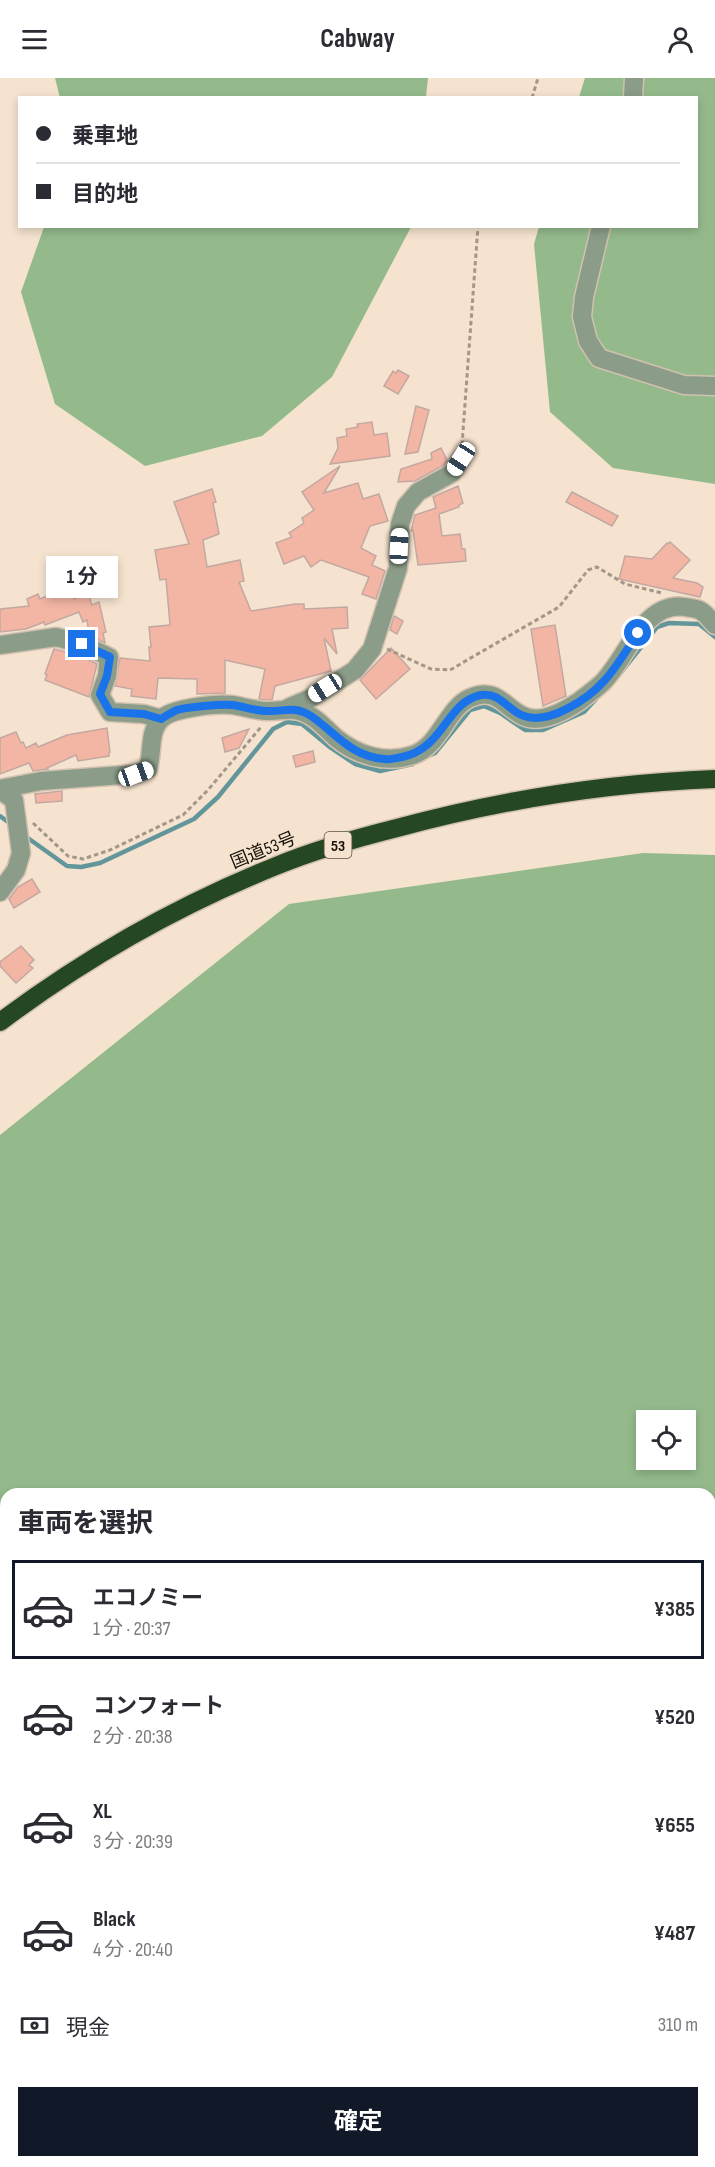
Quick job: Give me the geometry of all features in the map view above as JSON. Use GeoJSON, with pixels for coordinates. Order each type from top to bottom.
{"type":"FeatureCollection","features":[{"type":"Feature","properties":{"kind":"highway","name":"国道53号"},"geometry":{"type":"LineString","coordinates":[[0,1022],[75,970],[174,914],[277,865],[321,850],[420,822],[521,800],[620,786],[715,779]]}},
{"type":"Feature","properties":{"kind":"street"},"geometry":{"type":"LineString","coordinates":[[633,96],[634,78]]}},
{"type":"Feature","properties":{"kind":"street"},"geometry":{"type":"LineString","coordinates":[[601,228],[584,297],[582,317],[588,341],[599,358],[684,385],[715,386]]}},
{"type":"Feature","properties":{"kind":"street"},"geometry":{"type":"LineString","coordinates":[[0,789],[41,781],[136,774],[148,769],[151,759],[151,738],[161,719],[178,710],[230,705],[268,711],[288,708],[311,698],[355,670],[372,649],[398,568],[400,524],[406,506],[418,492],[452,473],[461,459]]}},
{"type":"Feature","properties":{"kind":"street"},"geometry":{"type":"LineString","coordinates":[[288,708],[310,715],[339,741],[361,753],[385,759],[414,754],[429,745],[469,698],[484,694],[500,698],[523,716],[536,718],[550,717],[577,703],[603,682],[650,617],[663,610],[679,606],[700,610],[715,626]]}},
{"type":"Feature","properties":{"kind":"street"},"geometry":{"type":"LineString","coordinates":[[0,645],[56,637],[82,644],[110,657],[107,676],[100,694],[110,712],[144,714],[161,719]]}},
{"type":"Feature","properties":{"kind":"street"},"geometry":{"type":"LineString","coordinates":[[0,789],[14,800],[21,841],[21,854],[16,870],[0,892]]}},
{"type":"Feature","properties":{"kind":"path"},"geometry":{"type":"LineString","coordinates":[[533,96],[538,78]]}},
{"type":"Feature","properties":{"kind":"path"},"geometry":{"type":"LineString","coordinates":[[461,459],[478,228]]}},
{"type":"Feature","properties":{"kind":"path"},"geometry":{"type":"LineString","coordinates":[[374,644],[431,669],[450,670],[559,607],[588,570],[597,567],[625,584],[666,595],[679,606]]}},
{"type":"Feature","properties":{"kind":"path"},"geometry":{"type":"LineString","coordinates":[[16,811],[68,856],[83,859],[110,850],[183,816],[261,728],[268,711]]}},
{"type":"Feature","properties":{"kind":"green space"},"geometry":{"type":"Polygon","coordinates":[[[55,78],[428,78],[426,96],[60,96],[55,78]]]}},
{"type":"Feature","properties":{"kind":"green space"},"geometry":{"type":"Polygon","coordinates":[[[585,78],[715,78],[715,484],[613,468],[550,412],[534,244],[539,228],[698,228],[698,96],[579,96],[585,78]]]}},
{"type":"Feature","properties":{"kind":"green space"},"geometry":{"type":"Polygon","coordinates":[[[43,228],[410,228],[332,377],[262,436],[145,466],[55,404],[21,292],[43,228]]]}},
{"type":"Feature","properties":{"kind":"green space"},"geometry":{"type":"Polygon","coordinates":[[[643,853],[715,855],[715,1488],[0,1488],[0,1135],[289,904],[643,853]]]}},
{"type":"Feature","properties":{"kind":"building"},"geometry":{"type":"Polygon","coordinates":[[[398,370],[409,376],[398,394],[384,386],[393,371],[396,373],[398,370]]]}},
{"type":"Feature","properties":{"kind":"building"},"geometry":{"type":"Polygon","coordinates":[[[416,406],[429,410],[418,452],[405,454],[416,406]]]}},
{"type":"Feature","properties":{"kind":"building"},"geometry":{"type":"Polygon","coordinates":[[[372,422],[374,435],[387,433],[390,456],[330,464],[338,448],[337,438],[347,436],[346,429],[358,427],[357,424],[372,422]]]}},
{"type":"Feature","properties":{"kind":"building"},"geometry":{"type":"Polygon","coordinates":[[[441,448],[447,460],[444,465],[415,481],[398,482],[401,469],[432,459],[431,453],[441,448]]]}},
{"type":"Feature","properties":{"kind":"building"},"geometry":{"type":"Polygon","coordinates":[[[340,466],[324,493],[358,483],[363,499],[379,494],[388,521],[370,526],[361,548],[376,556],[372,565],[385,571],[376,599],[362,594],[369,577],[321,560],[311,567],[304,556],[284,564],[276,543],[292,537],[289,533],[304,523],[302,518],[314,510],[302,492],[340,466]]]}},
{"type":"Feature","properties":{"kind":"building"},"geometry":{"type":"Polygon","coordinates":[[[458,486],[463,503],[459,507],[439,514],[442,536],[460,534],[466,561],[418,565],[413,530],[411,531],[415,515],[436,508],[433,497],[458,486]]]}},
{"type":"Feature","properties":{"kind":"building"},"geometry":{"type":"Polygon","coordinates":[[[212,489],[216,502],[213,503],[219,534],[203,540],[207,567],[240,560],[244,581],[239,582],[251,611],[295,604],[304,604],[304,609],[347,607],[348,628],[332,629],[337,654],[324,638],[331,671],[275,686],[272,700],[259,699],[265,669],[225,660],[225,693],[197,694],[197,679],[158,678],[156,699],[131,696],[132,689],[115,686],[120,658],[150,661],[149,627],[170,625],[166,579],[160,580],[155,550],[189,544],[174,502],[212,489]]]}},
{"type":"Feature","properties":{"kind":"building"},"geometry":{"type":"Polygon","coordinates":[[[572,492],[618,516],[612,526],[566,502],[572,492]]]}},
{"type":"Feature","properties":{"kind":"building"},"geometry":{"type":"Polygon","coordinates":[[[670,542],[690,560],[673,578],[697,583],[703,587],[700,597],[619,579],[625,556],[652,559],[670,542]]]}},
{"type":"Feature","properties":{"kind":"building"},"geometry":{"type":"Polygon","coordinates":[[[70,590],[74,599],[88,593],[92,605],[99,602],[106,632],[103,633],[105,643],[89,635],[87,620],[83,622],[79,612],[45,625],[44,622],[26,629],[0,632],[0,609],[29,606],[27,599],[38,594],[40,599],[58,591],[59,594],[70,590]]]}},
{"type":"Feature","properties":{"kind":"building"},"geometry":{"type":"Polygon","coordinates":[[[394,616],[403,621],[397,634],[390,630],[394,616]]]}},
{"type":"Feature","properties":{"kind":"building"},"geometry":{"type":"Polygon","coordinates":[[[555,625],[566,696],[543,706],[531,629],[555,625]]]}},
{"type":"Feature","properties":{"kind":"building"},"geometry":{"type":"Polygon","coordinates":[[[391,648],[410,669],[376,699],[360,680],[391,648]]]}},
{"type":"Feature","properties":{"kind":"building"},"geometry":{"type":"Polygon","coordinates":[[[54,649],[78,655],[97,664],[89,697],[45,680],[54,649]]]}},
{"type":"Feature","properties":{"kind":"building"},"geometry":{"type":"Polygon","coordinates":[[[107,728],[109,756],[78,761],[76,755],[48,769],[33,771],[29,763],[0,774],[0,738],[16,732],[26,748],[36,743],[38,747],[67,735],[107,728]]]}},
{"type":"Feature","properties":{"kind":"building"},"geometry":{"type":"Polygon","coordinates":[[[249,729],[239,748],[225,752],[222,738],[249,729]]]}},
{"type":"Feature","properties":{"kind":"building"},"geometry":{"type":"Polygon","coordinates":[[[313,751],[315,762],[296,767],[293,756],[313,751]]]}},
{"type":"Feature","properties":{"kind":"building"},"geometry":{"type":"Polygon","coordinates":[[[62,791],[62,801],[36,803],[35,794],[62,791]]]}},
{"type":"Feature","properties":{"kind":"building"},"geometry":{"type":"Polygon","coordinates":[[[32,879],[40,892],[14,908],[9,899],[18,887],[32,879]]]}},
{"type":"Feature","properties":{"kind":"building"},"geometry":{"type":"Polygon","coordinates":[[[21,946],[34,960],[29,965],[33,968],[16,983],[0,966],[0,962],[21,946]]]}},
{"type":"Feature","properties":{"kind":"waterway"},"geometry":{"type":"LineString","coordinates":[[618,676],[657,627],[669,623],[699,624],[715,637]]}},
{"type":"Feature","properties":{"kind":"waterway"},"geometry":{"type":"LineString","coordinates":[[426,757],[435,753],[470,710],[484,706],[500,713],[525,730],[543,730],[584,712],[596,699]]}},
{"type":"Feature","properties":{"kind":"waterway"},"geometry":{"type":"LineString","coordinates":[[25,836],[67,866],[81,867],[100,863],[194,819],[218,797],[273,729],[287,722],[302,724],[355,764],[380,771],[413,764]]}},
{"type":"Feature","properties":{"kind":"waterway"},"geometry":{"type":"LineString","coordinates":[[0,816],[12,825]]}},
{"type":"Feature","properties":{"kind":"route"},"geometry":{"type":"LineString","coordinates":[[82,644],[110,657],[107,676],[100,694],[110,712],[144,714],[161,719],[178,710],[230,705],[268,711],[288,708],[310,715],[339,741],[361,753],[385,759],[414,754],[429,745],[460,706],[469,698],[484,694],[500,698],[523,716],[550,717],[577,703],[603,682],[638,633]]}}]}
